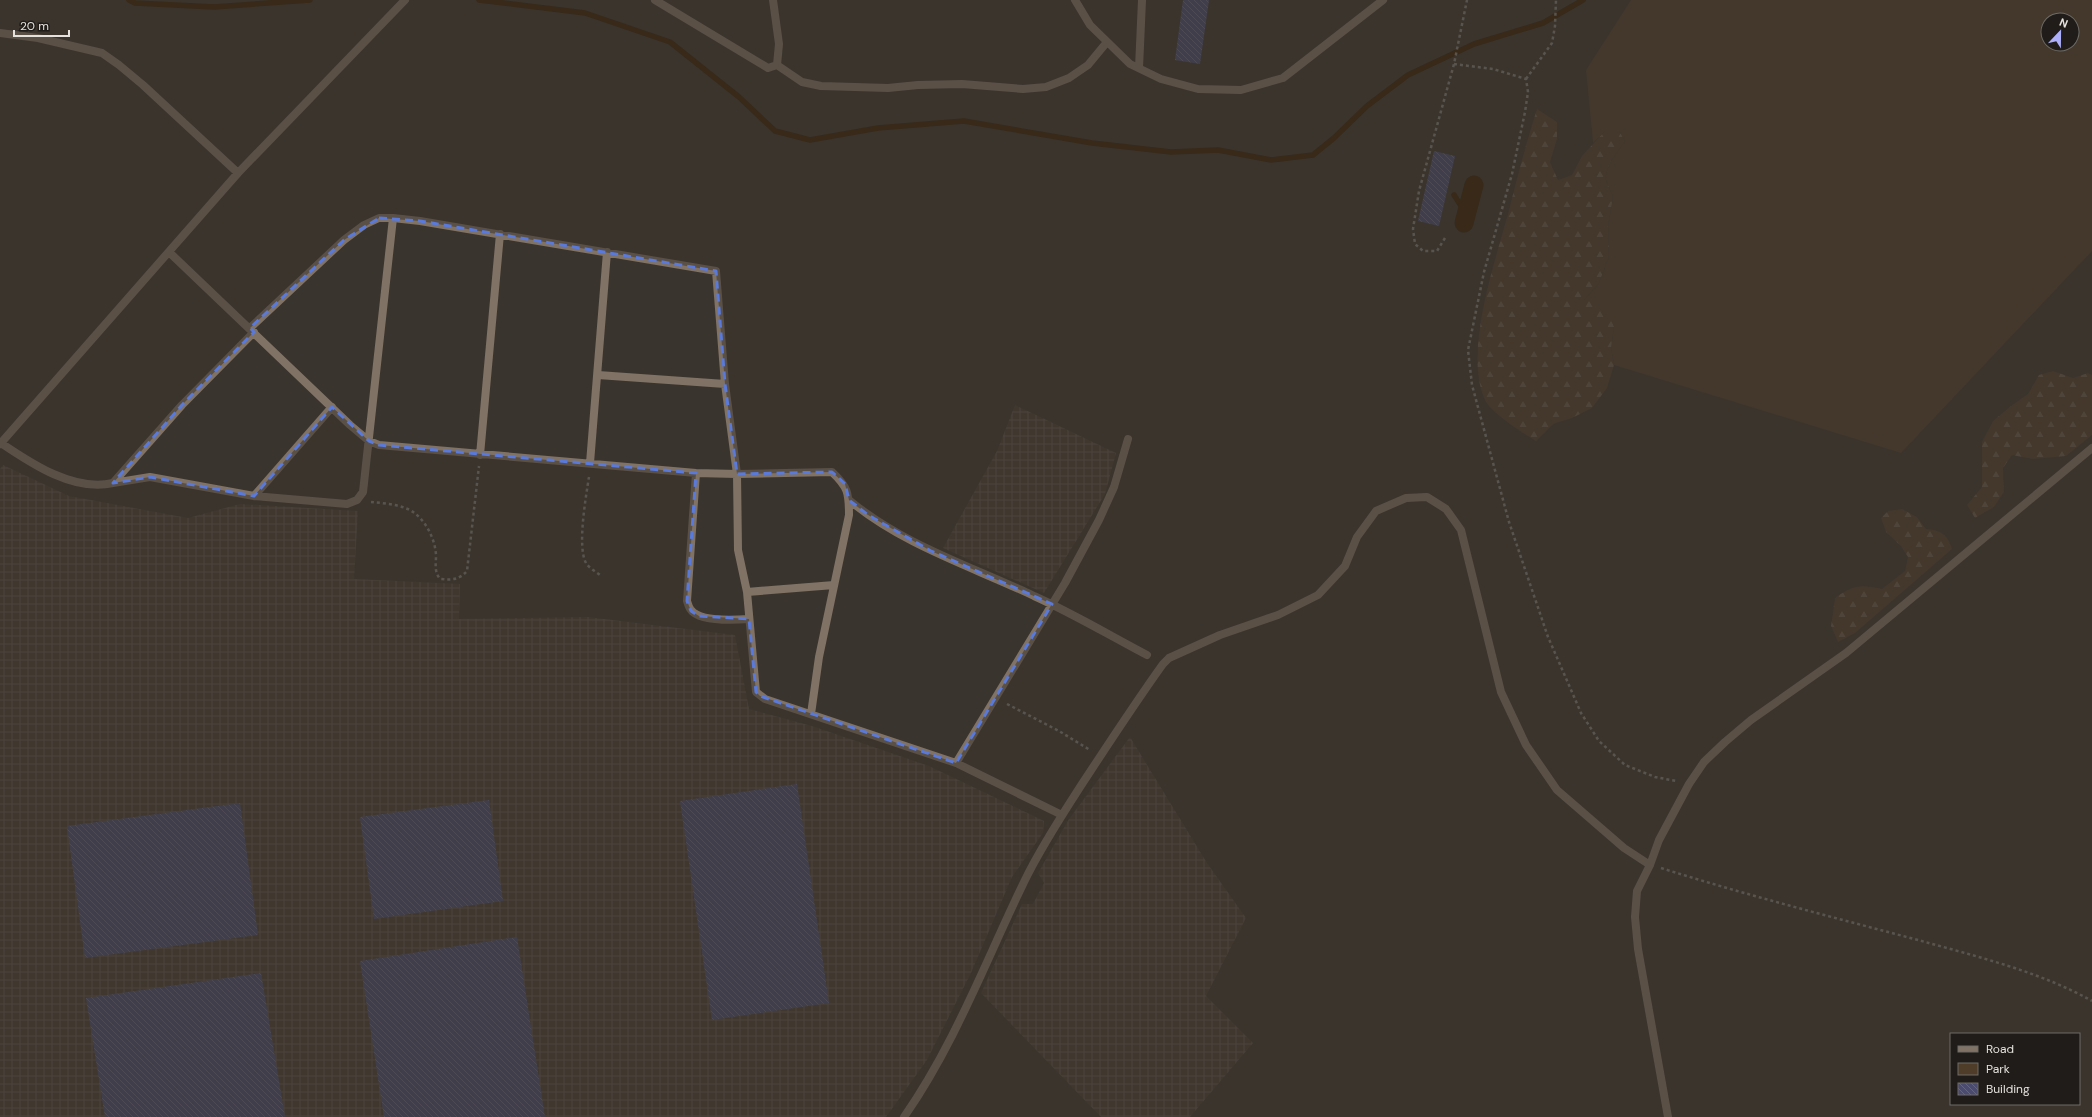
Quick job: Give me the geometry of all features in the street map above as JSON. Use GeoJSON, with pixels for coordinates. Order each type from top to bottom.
{"type":"FeatureCollection","features":[{"type":"Feature","properties":{"kind":"street"},"geometry":{"type":"LineString","coordinates":[[393,218],[363,492],[357,500],[347,504],[254,496],[150,477],[99,486],[66,478],[33,464],[0,443],[238,173],[398,9],[405,0]]}},
{"type":"Feature","properties":{"kind":"street"},"geometry":{"type":"LineString","coordinates":[[655,0],[768,68],[777,65]]}},
{"type":"Feature","properties":{"kind":"street"},"geometry":{"type":"LineString","coordinates":[[773,0],[779,44],[777,65]]}},
{"type":"Feature","properties":{"kind":"street"},"geometry":{"type":"LineString","coordinates":[[1075,0],[1090,25],[1130,64],[1160,79],[1198,89],[1241,90],[1283,78],[1383,0]]}},
{"type":"Feature","properties":{"kind":"street"},"geometry":{"type":"LineString","coordinates":[[1139,68],[1142,0]]}},
{"type":"Feature","properties":{"kind":"street"},"geometry":{"type":"LineString","coordinates":[[0,33],[77,46],[102,54],[119,65],[143,85],[238,173]]}},
{"type":"Feature","properties":{"kind":"street"},"geometry":{"type":"LineString","coordinates":[[777,65],[802,82],[821,86],[888,88],[918,85],[962,84],[1023,89],[1046,87],[1069,78],[1088,65],[1107,42]]}},
{"type":"Feature","properties":{"kind":"street"},"geometry":{"type":"LineString","coordinates":[[113,483],[182,405],[252,330],[344,240],[364,225],[379,218],[393,218],[500,234],[716,271],[725,384],[737,474],[738,550],[747,592],[756,692],[765,699],[956,764],[1062,815]]}},
{"type":"Feature","properties":{"kind":"street"},"geometry":{"type":"LineString","coordinates":[[480,455],[500,234]]}},
{"type":"Feature","properties":{"kind":"street"},"geometry":{"type":"LineString","coordinates":[[169,252],[369,441],[380,445],[696,473],[737,474],[832,472],[845,484],[849,500],[849,515],[819,657],[811,714]]}},
{"type":"Feature","properties":{"kind":"street"},"geometry":{"type":"LineString","coordinates":[[590,464],[608,252]]}},
{"type":"Feature","properties":{"kind":"street"},"geometry":{"type":"LineString","coordinates":[[598,375],[725,384]]}},
{"type":"Feature","properties":{"kind":"street"},"geometry":{"type":"LineString","coordinates":[[254,496],[332,407]]}},
{"type":"Feature","properties":{"kind":"street"},"geometry":{"type":"LineString","coordinates":[[956,764],[994,697],[1052,604],[1108,503],[1128,439]]}},
{"type":"Feature","properties":{"kind":"street"},"geometry":{"type":"LineString","coordinates":[[1668,1117],[1638,949],[1635,917],[1637,891],[1650,865],[1659,840],[1689,784],[1704,762],[1751,720],[1846,653],[2092,448]]}},
{"type":"Feature","properties":{"kind":"street"},"geometry":{"type":"LineString","coordinates":[[696,473],[687,601],[691,611],[699,616],[723,620],[749,619]]}},
{"type":"Feature","properties":{"kind":"street"},"geometry":{"type":"LineString","coordinates":[[904,1117],[926,1086],[955,1030],[1026,880],[1062,815],[1130,710],[1169,658],[1220,635],[1278,615],[1318,595],[1345,566],[1357,537],[1376,511],[1406,498],[1427,497],[1446,508],[1461,530],[1501,692],[1526,745],[1557,790],[1624,848],[1650,865]]}},
{"type":"Feature","properties":{"kind":"street"},"geometry":{"type":"LineString","coordinates":[[849,500],[868,515],[931,551],[1052,604],[1147,654]]}},
{"type":"Feature","properties":{"kind":"street"},"geometry":{"type":"LineString","coordinates":[[747,592],[834,585]]}},
{"type":"Feature","properties":{"kind":"path"},"geometry":{"type":"LineString","coordinates":[[1445,238],[1437,251],[1423,251],[1415,244],[1412,229],[1419,191],[1454,64],[1467,0]]}},
{"type":"Feature","properties":{"kind":"path"},"geometry":{"type":"LineString","coordinates":[[1556,0],[1555,26],[1552,43],[1526,79],[1528,92],[1512,174],[1484,272],[1468,350],[1472,385],[1509,522],[1548,637],[1581,714],[1599,740],[1625,765],[1655,777],[1689,784]]}},
{"type":"Feature","properties":{"kind":"path"},"geometry":{"type":"LineString","coordinates":[[1454,64],[1493,69],[1526,79]]}},
{"type":"Feature","properties":{"kind":"path"},"geometry":{"type":"LineString","coordinates":[[357,500],[407,508],[421,519],[432,536],[436,554],[435,572],[440,579],[450,580],[461,578],[467,571],[480,455]]}},
{"type":"Feature","properties":{"kind":"path"},"geometry":{"type":"LineString","coordinates":[[590,464],[583,522],[583,549],[586,564],[600,575]]}},
{"type":"Feature","properties":{"kind":"path"},"geometry":{"type":"LineString","coordinates":[[994,697],[1059,731],[1100,756]]}},
{"type":"Feature","properties":{"kind":"path"},"geometry":{"type":"LineString","coordinates":[[1650,865],[1735,892],[1978,957],[2071,988],[2092,1001]]}},
{"type":"Feature","properties":{"kind":"highlighted area"},"geometry":{"type":"Polygon","coordinates":[[[379,218],[420,221],[716,271],[725,384],[737,474],[832,472],[845,484],[849,500],[868,515],[931,551],[1052,604],[956,763],[760,696],[756,692],[749,619],[699,616],[691,611],[687,601],[696,473],[379,445],[369,441],[332,407],[254,496],[150,477],[113,483],[182,405],[254,332],[250,328],[344,240],[379,218]]]}},
{"type":"Feature","properties":{"kind":"shaded area"},"geometry":{"type":"Polygon","coordinates":[[[1015,405],[1116,453],[1105,494],[1044,593],[943,548],[997,451],[1015,405]]]}},
{"type":"Feature","properties":{"kind":"shaded area"},"geometry":{"type":"Polygon","coordinates":[[[3,465],[69,496],[188,518],[240,504],[358,511],[354,579],[460,584],[459,619],[588,617],[735,635],[749,709],[812,726],[929,766],[1044,821],[1043,833],[1012,877],[971,973],[927,1060],[886,1117],[0,1117],[0,469],[3,465]]]}},
{"type":"Feature","properties":{"kind":"shaded area"},"geometry":{"type":"Polygon","coordinates":[[[1130,737],[1207,863],[1246,918],[1206,996],[1253,1043],[1190,1117],[1101,1117],[981,993],[1022,904],[1033,904],[1044,883],[1038,873],[1069,819],[1130,737]]]}},
{"type":"Feature","properties":{"kind":"green space"},"geometry":{"type":"Polygon","coordinates":[[[1631,0],[2092,0],[2092,251],[1901,453],[1614,365],[1611,348],[1614,327],[1584,300],[1599,283],[1609,256],[1608,226],[1613,197],[1605,178],[1609,164],[1625,141],[1619,131],[1605,131],[1593,143],[1586,70],[1631,0]]]}},
{"type":"Feature","properties":{"kind":"green space"},"geometry":{"type":"Polygon","coordinates":[[[1537,109],[1557,122],[1557,139],[1550,162],[1558,180],[1572,175],[1582,156],[1605,131],[1619,131],[1625,141],[1609,164],[1605,178],[1613,197],[1608,226],[1609,256],[1599,283],[1584,300],[1605,302],[1614,327],[1611,348],[1614,365],[1607,388],[1592,408],[1572,418],[1553,424],[1536,441],[1508,422],[1488,405],[1479,380],[1477,358],[1483,307],[1489,282],[1537,109]]]}},
{"type":"Feature","properties":{"kind":"green space"},"geometry":{"type":"Polygon","coordinates":[[[2053,371],[2073,378],[2088,373],[2092,375],[2092,435],[2066,456],[2033,459],[2012,455],[2003,468],[2004,492],[1994,507],[1975,518],[1967,505],[1982,487],[1982,442],[1993,421],[2028,394],[2039,375],[2053,371]]]}},
{"type":"Feature","properties":{"kind":"green space"},"geometry":{"type":"Polygon","coordinates":[[[1902,509],[1917,517],[1926,529],[1943,534],[1948,540],[1952,549],[1855,633],[1838,642],[1831,626],[1835,598],[1847,590],[1862,586],[1882,589],[1905,571],[1908,557],[1901,546],[1886,532],[1881,518],[1888,511],[1902,509]]]}},
{"type":"Feature","properties":{"kind":"building"},"geometry":{"type":"Polygon","coordinates":[[[1183,0],[1209,0],[1200,64],[1175,60],[1183,0]]]}},
{"type":"Feature","properties":{"kind":"building"},"geometry":{"type":"Polygon","coordinates":[[[1434,151],[1455,156],[1439,226],[1418,221],[1434,151]]]}},
{"type":"Feature","properties":{"kind":"building"},"geometry":{"type":"Polygon","coordinates":[[[797,784],[829,1003],[712,1020],[680,801],[797,784]]]}},
{"type":"Feature","properties":{"kind":"building"},"geometry":{"type":"Polygon","coordinates":[[[489,800],[503,901],[374,919],[360,817],[489,800]]]}},
{"type":"Feature","properties":{"kind":"building"},"geometry":{"type":"Polygon","coordinates":[[[240,803],[258,935],[85,958],[67,826],[240,803]]]}},
{"type":"Feature","properties":{"kind":"building"},"geometry":{"type":"Polygon","coordinates":[[[517,937],[545,1117],[384,1117],[360,961],[517,937]]]}},
{"type":"Feature","properties":{"kind":"building"},"geometry":{"type":"Polygon","coordinates":[[[261,973],[285,1117],[105,1117],[86,998],[261,973]]]}},
{"type":"Feature","properties":{"kind":"waterway"},"geometry":{"type":"LineString","coordinates":[[129,0],[135,3],[214,7],[310,0]]}},
{"type":"Feature","properties":{"kind":"waterway"},"geometry":{"type":"LineString","coordinates":[[479,0],[585,13],[670,42],[739,97],[775,131],[810,140],[878,128],[964,121],[1092,143],[1171,152],[1218,150],[1271,160],[1313,155],[1334,138],[1367,106],[1408,75],[1474,44],[1543,23],[1583,0]]}},
{"type":"Feature","properties":{"kind":"waterway"},"geometry":{"type":"LineString","coordinates":[[1464,223],[1474,185]]}},
{"type":"Feature","properties":{"kind":"waterway"},"geometry":{"type":"LineString","coordinates":[[1454,195],[1467,215]]}}]}
